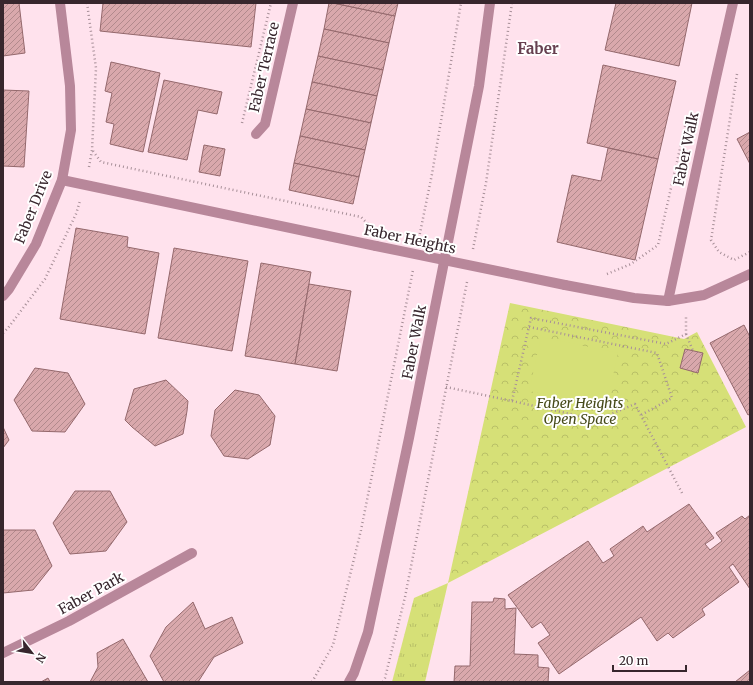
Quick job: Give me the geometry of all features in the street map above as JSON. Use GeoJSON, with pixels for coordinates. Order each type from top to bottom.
{"type":"FeatureCollection","features":[{"type":"Feature","properties":{"kind":"street","name":"Faber Drive"},"geometry":{"type":"LineString","coordinates":[[3,296],[36,244],[62,180],[71,130],[70,86],[60,3]]}},
{"type":"Feature","properties":{"kind":"street","name":"Faber Terrace"},"geometry":{"type":"LineString","coordinates":[[256,134],[265,124],[293,3]]}},
{"type":"Feature","properties":{"kind":"street","name":"Faber Walk"},"geometry":{"type":"LineString","coordinates":[[348,682],[354,673],[368,632],[404,462],[479,86],[490,3]]}},
{"type":"Feature","properties":{"kind":"street","name":"Faber Walk"},"geometry":{"type":"LineString","coordinates":[[668,301],[733,3]]}},
{"type":"Feature","properties":{"kind":"street","name":"Faber Heights"},"geometry":{"type":"LineString","coordinates":[[62,180],[565,285],[634,298],[668,301],[686,299],[704,295],[750,274]]}},
{"type":"Feature","properties":{"kind":"street","name":"Faber Park"},"geometry":{"type":"LineString","coordinates":[[3,653],[69,622],[192,554]]}},
{"type":"Feature","properties":{"kind":"path"},"geometry":{"type":"LineString","coordinates":[[256,134],[240,131],[271,3]]}},
{"type":"Feature","properties":{"kind":"path"},"geometry":{"type":"LineString","coordinates":[[418,244],[432,174],[461,3]]}},
{"type":"Feature","properties":{"kind":"path"},"geometry":{"type":"LineString","coordinates":[[472,252],[486,182],[512,3]]}},
{"type":"Feature","properties":{"kind":"path"},"geometry":{"type":"LineString","coordinates":[[738,70],[711,240],[719,252],[734,260],[750,252]]}},
{"type":"Feature","properties":{"kind":"path"},"geometry":{"type":"LineString","coordinates":[[604,275],[631,264],[658,245],[688,116]]}},
{"type":"Feature","properties":{"kind":"path"},"geometry":{"type":"LineString","coordinates":[[92,150],[101,162],[361,217],[370,226],[375,227]]}},
{"type":"Feature","properties":{"kind":"path"},"geometry":{"type":"LineString","coordinates":[[312,682],[333,645],[335,637],[361,530],[414,267]]}},
{"type":"Feature","properties":{"kind":"path"},"geometry":{"type":"LineString","coordinates":[[383,682],[405,597],[468,274]]}},
{"type":"Feature","properties":{"kind":"path"},"geometry":{"type":"LineString","coordinates":[[686,299],[686,334],[694,351]]}},
{"type":"Feature","properties":{"kind":"path"},"geometry":{"type":"LineString","coordinates":[[512,401],[531,318],[666,344],[686,334]]}},
{"type":"Feature","properties":{"kind":"path"},"geometry":{"type":"LineString","coordinates":[[529,326],[657,352],[672,398],[641,415]]}},
{"type":"Feature","properties":{"kind":"path"},"geometry":{"type":"LineString","coordinates":[[446,387],[597,420],[635,404],[682,493]]}},
{"type":"Feature","properties":{"kind":"green space","name":"Faber Heights Open Space"},"geometry":{"type":"Polygon","coordinates":[[[510,303],[684,339],[697,332],[746,427],[448,583],[510,303]]]}},
{"type":"Feature","properties":{"kind":"green space"},"geometry":{"type":"Polygon","coordinates":[[[541,337],[618,353],[606,408],[529,391],[541,337]]]}},
{"type":"Feature","properties":{"kind":"green space"},"geometry":{"type":"Polygon","coordinates":[[[448,583],[425,682],[392,682],[414,598],[448,583]]]}},
{"type":"Feature","properties":{"kind":"building"},"geometry":{"type":"Polygon","coordinates":[[[3,3],[19,3],[25,53],[3,56],[3,3]]]}},
{"type":"Feature","properties":{"kind":"building"},"geometry":{"type":"Polygon","coordinates":[[[103,3],[256,3],[251,47],[100,31],[103,3]]]}},
{"type":"Feature","properties":{"kind":"building"},"geometry":{"type":"Polygon","coordinates":[[[329,3],[395,16],[389,43],[324,29],[329,3]]]}},
{"type":"Feature","properties":{"kind":"building"},"geometry":{"type":"Polygon","coordinates":[[[333,3],[398,3],[395,16],[333,3]]]}},
{"type":"Feature","properties":{"kind":"building"},"geometry":{"type":"Polygon","coordinates":[[[616,3],[692,3],[679,66],[605,50],[616,3]]]}},
{"type":"Feature","properties":{"kind":"building"},"geometry":{"type":"Polygon","coordinates":[[[324,29],[389,43],[383,70],[318,56],[324,29]]]}},
{"type":"Feature","properties":{"kind":"building"},"geometry":{"type":"Polygon","coordinates":[[[318,56],[383,70],[377,96],[312,82],[318,56]]]}},
{"type":"Feature","properties":{"kind":"building"},"geometry":{"type":"Polygon","coordinates":[[[111,62],[160,73],[143,152],[110,144],[114,124],[106,122],[112,93],[105,91],[111,62]]]}},
{"type":"Feature","properties":{"kind":"building"},"geometry":{"type":"Polygon","coordinates":[[[603,65],[676,81],[658,159],[587,143],[603,65]]]}},
{"type":"Feature","properties":{"kind":"building"},"geometry":{"type":"Polygon","coordinates":[[[164,80],[222,92],[217,114],[198,110],[187,160],[148,152],[164,80]]]}},
{"type":"Feature","properties":{"kind":"building"},"geometry":{"type":"Polygon","coordinates":[[[312,82],[377,96],[371,123],[306,109],[312,82]]]}},
{"type":"Feature","properties":{"kind":"building"},"geometry":{"type":"Polygon","coordinates":[[[3,90],[29,91],[24,167],[3,166],[3,90]]]}},
{"type":"Feature","properties":{"kind":"building"},"geometry":{"type":"Polygon","coordinates":[[[306,109],[371,123],[365,150],[300,136],[306,109]]]}},
{"type":"Feature","properties":{"kind":"building"},"geometry":{"type":"Polygon","coordinates":[[[750,132],[750,164],[737,139],[750,132]]]}},
{"type":"Feature","properties":{"kind":"building"},"geometry":{"type":"Polygon","coordinates":[[[300,136],[365,150],[359,177],[294,163],[300,136]]]}},
{"type":"Feature","properties":{"kind":"building"},"geometry":{"type":"Polygon","coordinates":[[[204,145],[225,149],[220,176],[199,172],[204,145]]]}},
{"type":"Feature","properties":{"kind":"building"},"geometry":{"type":"Polygon","coordinates":[[[608,148],[658,159],[635,260],[557,242],[572,175],[601,181],[608,148]]]}},
{"type":"Feature","properties":{"kind":"building"},"geometry":{"type":"Polygon","coordinates":[[[294,163],[359,177],[353,204],[289,190],[294,163]]]}},
{"type":"Feature","properties":{"kind":"building"},"geometry":{"type":"Polygon","coordinates":[[[76,228],[128,237],[127,247],[159,253],[145,334],[60,319],[76,228]]]}},
{"type":"Feature","properties":{"kind":"building"},"geometry":{"type":"Polygon","coordinates":[[[174,248],[248,261],[232,351],[158,338],[174,248]]]}},
{"type":"Feature","properties":{"kind":"building"},"geometry":{"type":"Polygon","coordinates":[[[261,263],[311,272],[295,364],[245,356],[261,263]]]}},
{"type":"Feature","properties":{"kind":"building"},"geometry":{"type":"Polygon","coordinates":[[[309,284],[351,291],[337,371],[295,364],[309,284]]]}},
{"type":"Feature","properties":{"kind":"building"},"geometry":{"type":"Polygon","coordinates":[[[744,325],[750,337],[750,414],[748,415],[710,343],[744,325]]]}},
{"type":"Feature","properties":{"kind":"building"},"geometry":{"type":"Polygon","coordinates":[[[685,349],[703,353],[698,373],[680,368],[685,349]]]}},
{"type":"Feature","properties":{"kind":"building"},"geometry":{"type":"Polygon","coordinates":[[[35,368],[68,373],[85,404],[65,432],[32,431],[14,400],[35,368]]]}},
{"type":"Feature","properties":{"kind":"building"},"geometry":{"type":"Polygon","coordinates":[[[166,380],[188,401],[187,411],[183,434],[155,446],[125,420],[134,389],[166,380]]]}},
{"type":"Feature","properties":{"kind":"building"},"geometry":{"type":"Polygon","coordinates":[[[235,390],[259,395],[275,416],[270,445],[248,459],[224,456],[211,436],[215,410],[235,390]]]}},
{"type":"Feature","properties":{"kind":"building"},"geometry":{"type":"Polygon","coordinates":[[[3,427],[9,440],[3,448],[3,427]]]}},
{"type":"Feature","properties":{"kind":"building"},"geometry":{"type":"Polygon","coordinates":[[[75,491],[110,491],[127,522],[106,551],[70,554],[53,523],[75,491]]]}},
{"type":"Feature","properties":{"kind":"building"},"geometry":{"type":"Polygon","coordinates":[[[689,504],[714,538],[705,544],[710,550],[722,541],[716,533],[742,516],[745,519],[750,515],[750,589],[733,564],[729,567],[739,582],[702,609],[705,615],[673,638],[668,633],[657,641],[641,617],[559,674],[538,643],[550,635],[541,622],[532,628],[508,595],[588,541],[603,563],[614,556],[610,549],[643,526],[647,532],[689,504]]]}},
{"type":"Feature","properties":{"kind":"building"},"geometry":{"type":"Polygon","coordinates":[[[3,530],[35,530],[52,566],[33,590],[3,593],[3,530]]]}},
{"type":"Feature","properties":{"kind":"building"},"geometry":{"type":"Polygon","coordinates":[[[494,598],[505,599],[505,609],[516,608],[514,654],[538,655],[538,667],[549,668],[548,682],[454,682],[455,666],[470,666],[472,602],[493,602],[494,598]]]}},
{"type":"Feature","properties":{"kind":"building"},"geometry":{"type":"Polygon","coordinates":[[[193,602],[205,629],[232,617],[243,643],[214,657],[198,682],[164,682],[150,656],[166,627],[193,602]]]}},
{"type":"Feature","properties":{"kind":"building"},"geometry":{"type":"Polygon","coordinates":[[[123,639],[148,682],[90,682],[98,667],[97,653],[123,639]]]}},
{"type":"Feature","properties":{"kind":"building"},"geometry":{"type":"Polygon","coordinates":[[[750,670],[750,682],[735,682],[750,670]]]}},
{"type":"Feature","properties":{"kind":"building"},"geometry":{"type":"Polygon","coordinates":[[[48,678],[50,682],[41,682],[48,678]]]}},
{"type":"Feature","properties":{"kind":"district","name":"Faber"},"geometry":{"type":"Point","coordinates":[538,48]}}]}
